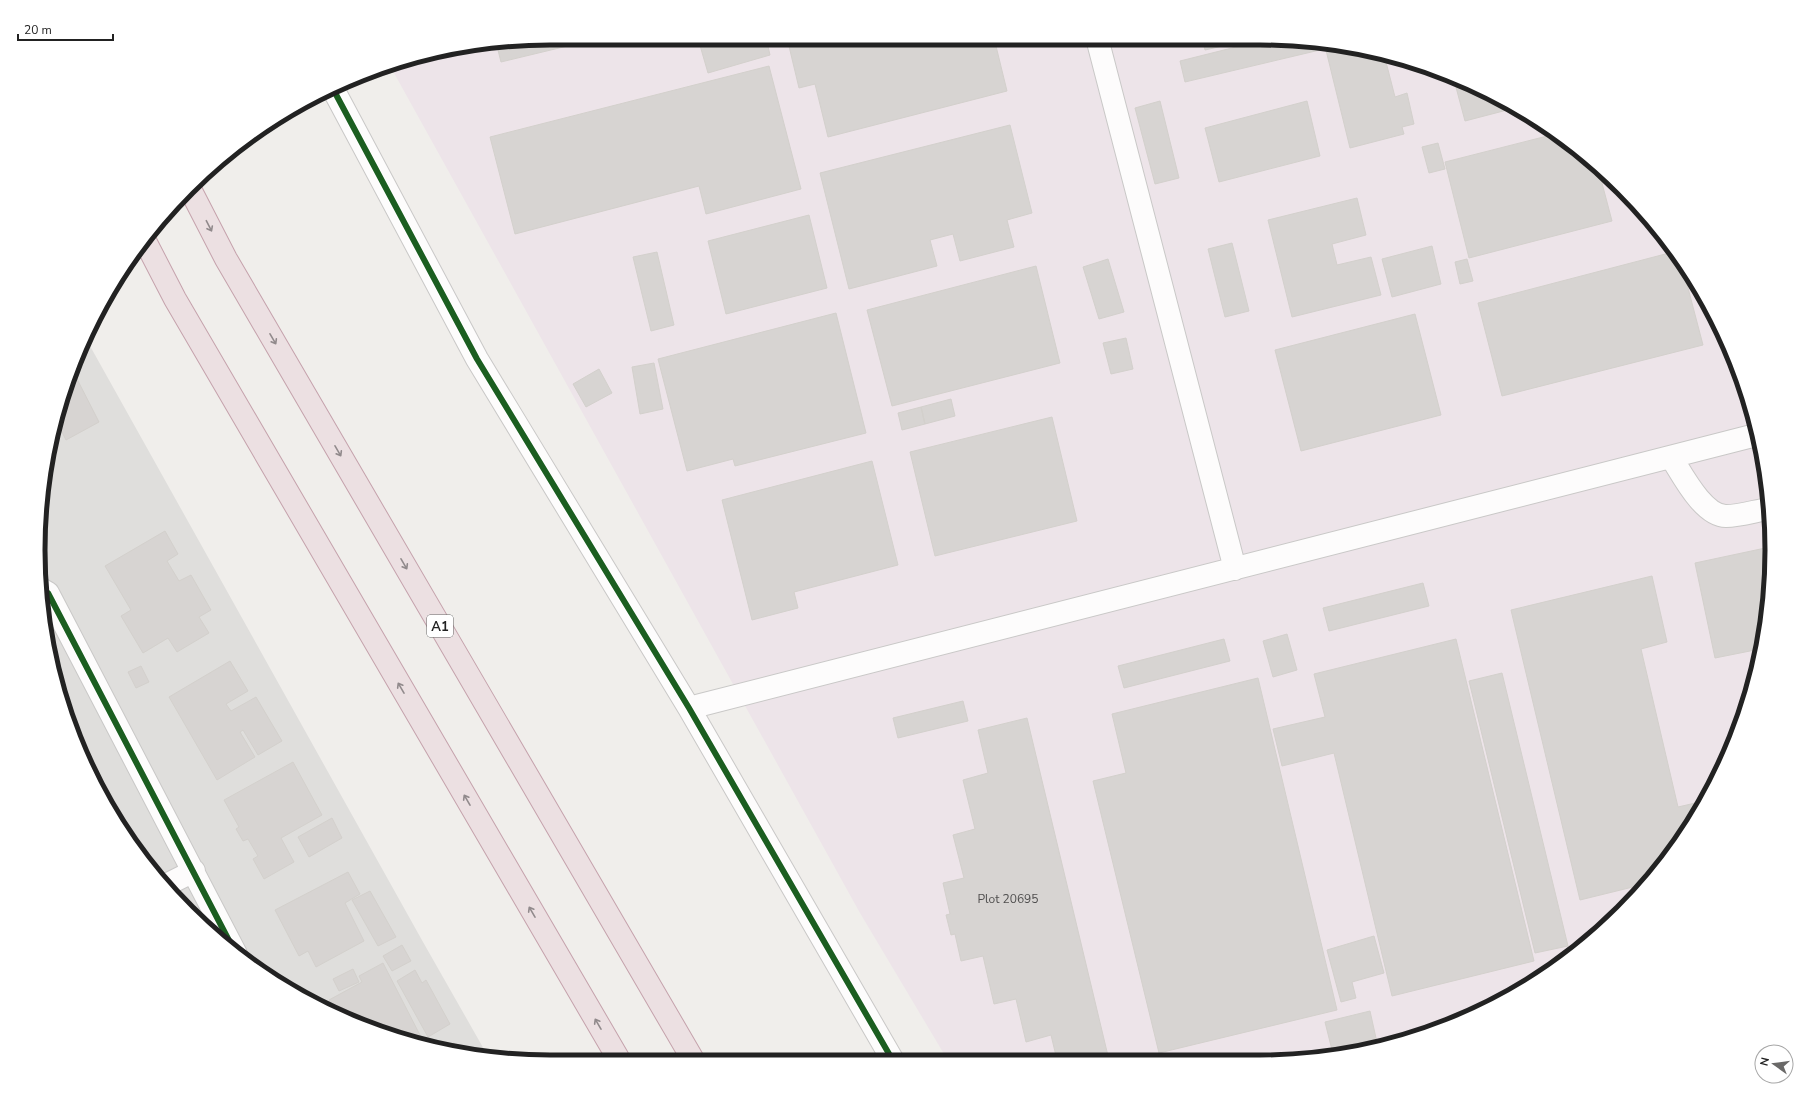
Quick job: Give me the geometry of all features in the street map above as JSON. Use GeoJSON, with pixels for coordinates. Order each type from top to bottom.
{"type":"FeatureCollection","features":[{"type":"Feature","properties":{"kind":"highway","name":"A1"},"geometry":{"type":"LineString","coordinates":[[192,194],[226,259],[690,1055]]}},
{"type":"Feature","properties":{"kind":"highway"},"geometry":{"type":"LineString","coordinates":[[147,245],[175,299],[616,1055]]}},
{"type":"Feature","properties":{"kind":"street"},"geometry":{"type":"LineString","coordinates":[[1099,45],[1235,569]]}},
{"type":"Feature","properties":{"kind":"street"},"geometry":{"type":"LineString","coordinates":[[335,93],[478,359],[689,708],[890,1055]]}},
{"type":"Feature","properties":{"kind":"street"},"geometry":{"type":"LineString","coordinates":[[689,708],[1752,436]]}},
{"type":"Feature","properties":{"kind":"street"},"geometry":{"type":"LineString","coordinates":[[1671,457],[1703,504],[1714,512],[1725,516],[1763,510]]}},
{"type":"Feature","properties":{"kind":"street"},"geometry":{"type":"LineString","coordinates":[[47,592],[229,939]]}},
{"type":"Feature","properties":{"kind":"street"},"geometry":{"type":"LineString","coordinates":[[170,883],[194,871]]}},
{"type":"Feature","properties":{"kind":"shaded area"},"geometry":{"type":"Polygon","coordinates":[[[550,45],[1260,45],[1326,49],[1391,62],[1422,72],[1453,83],[1513,113],[1541,130],[1593,170],[1640,217],[1680,269],[1697,298],[1727,357],[1738,388],[1748,419],[1761,484],[1765,550],[1764,583],[1761,616],[1748,681],[1727,743],[1713,773],[1680,831],[1661,857],[1640,883],[1593,930],[1541,970],[1483,1003],[1453,1017],[1422,1028],[1391,1038],[1359,1045],[1326,1051],[1260,1055],[945,1055],[860,913],[393,71],[419,62],[484,49],[550,45]]]}},
{"type":"Feature","properties":{"kind":"shaded area"},"geometry":{"type":"Polygon","coordinates":[[[89,344],[485,1051],[419,1038],[357,1017],[297,987],[269,970],[217,930],[170,883],[130,831],[113,802],[83,743],[62,681],[49,616],[46,583],[46,517],[49,484],[62,419],[83,357],[89,344]]]}},
{"type":"Feature","properties":{"kind":"building"},"geometry":{"type":"Polygon","coordinates":[[[572,45],[501,62],[497,48],[572,45]]]}},
{"type":"Feature","properties":{"kind":"building"},"geometry":{"type":"Polygon","coordinates":[[[700,45],[768,45],[770,55],[708,73],[700,45]]]}},
{"type":"Feature","properties":{"kind":"building"},"geometry":{"type":"Polygon","coordinates":[[[789,45],[996,45],[1007,91],[828,137],[815,84],[799,88],[789,45]]]}},
{"type":"Feature","properties":{"kind":"building"},"geometry":{"type":"Polygon","coordinates":[[[1204,45],[1227,45],[1205,50],[1204,45]]]}},
{"type":"Feature","properties":{"kind":"building"},"geometry":{"type":"Polygon","coordinates":[[[1244,45],[1293,46],[1324,49],[1185,82],[1180,61],[1244,45]]]}},
{"type":"Feature","properties":{"kind":"building"},"geometry":{"type":"Polygon","coordinates":[[[1326,49],[1386,61],[1395,97],[1407,93],[1414,124],[1402,127],[1404,134],[1350,148],[1326,49]]]}},
{"type":"Feature","properties":{"kind":"building"},"geometry":{"type":"Polygon","coordinates":[[[769,66],[801,189],[706,214],[699,186],[515,234],[490,137],[769,66]]]}},
{"type":"Feature","properties":{"kind":"building"},"geometry":{"type":"Polygon","coordinates":[[[1455,84],[1507,110],[1465,121],[1455,84]]]}},
{"type":"Feature","properties":{"kind":"building"},"geometry":{"type":"Polygon","coordinates":[[[1160,101],[1179,178],[1155,184],[1135,108],[1160,101]]]}},
{"type":"Feature","properties":{"kind":"building"},"geometry":{"type":"Polygon","coordinates":[[[1307,101],[1320,156],[1219,182],[1205,128],[1307,101]]]}},
{"type":"Feature","properties":{"kind":"building"},"geometry":{"type":"Polygon","coordinates":[[[1010,125],[1032,213],[1007,220],[1014,247],[960,261],[953,234],[930,240],[937,266],[849,289],[820,173],[1010,125]]]}},
{"type":"Feature","properties":{"kind":"building"},"geometry":{"type":"Polygon","coordinates":[[[1549,136],[1600,177],[1612,221],[1469,258],[1445,162],[1549,136]]]}},
{"type":"Feature","properties":{"kind":"building"},"geometry":{"type":"Polygon","coordinates":[[[1438,143],[1445,169],[1429,173],[1422,147],[1438,143]]]}},
{"type":"Feature","properties":{"kind":"building"},"geometry":{"type":"Polygon","coordinates":[[[1357,198],[1366,235],[1332,244],[1337,265],[1371,257],[1381,295],[1292,317],[1268,220],[1357,198]]]}},
{"type":"Feature","properties":{"kind":"building"},"geometry":{"type":"Polygon","coordinates":[[[809,215],[827,288],[726,314],[708,241],[809,215]]]}},
{"type":"Feature","properties":{"kind":"building"},"geometry":{"type":"Polygon","coordinates":[[[1232,243],[1249,311],[1225,317],[1208,249],[1232,243]]]}},
{"type":"Feature","properties":{"kind":"building"},"geometry":{"type":"Polygon","coordinates":[[[1432,246],[1441,284],[1392,297],[1382,259],[1432,246]]]}},
{"type":"Feature","properties":{"kind":"building"},"geometry":{"type":"Polygon","coordinates":[[[657,252],[674,325],[651,331],[633,257],[657,252]]]}},
{"type":"Feature","properties":{"kind":"building"},"geometry":{"type":"Polygon","coordinates":[[[1668,253],[1686,278],[1703,345],[1502,396],[1478,303],[1668,253]]]}},
{"type":"Feature","properties":{"kind":"building"},"geometry":{"type":"Polygon","coordinates":[[[1108,259],[1124,312],[1099,319],[1083,267],[1108,259]]]}},
{"type":"Feature","properties":{"kind":"building"},"geometry":{"type":"Polygon","coordinates":[[[1467,259],[1473,281],[1460,284],[1455,262],[1467,259]]]}},
{"type":"Feature","properties":{"kind":"building"},"geometry":{"type":"Polygon","coordinates":[[[1036,266],[1060,363],[892,406],[867,310],[1036,266]]]}},
{"type":"Feature","properties":{"kind":"building"},"geometry":{"type":"Polygon","coordinates":[[[836,313],[866,433],[735,466],[733,459],[687,471],[658,359],[836,313]]]}},
{"type":"Feature","properties":{"kind":"building"},"geometry":{"type":"Polygon","coordinates":[[[1415,314],[1441,415],[1301,451],[1275,350],[1415,314]]]}},
{"type":"Feature","properties":{"kind":"building"},"geometry":{"type":"Polygon","coordinates":[[[1126,338],[1133,369],[1111,374],[1103,343],[1126,338]]]}},
{"type":"Feature","properties":{"kind":"building"},"geometry":{"type":"Polygon","coordinates":[[[654,363],[663,409],[640,414],[632,367],[654,363]]]}},
{"type":"Feature","properties":{"kind":"building"},"geometry":{"type":"Polygon","coordinates":[[[599,369],[612,393],[586,407],[573,384],[599,369]]]}},
{"type":"Feature","properties":{"kind":"building"},"geometry":{"type":"Polygon","coordinates":[[[76,377],[99,422],[66,440],[60,428],[76,377]]]}},
{"type":"Feature","properties":{"kind":"building"},"geometry":{"type":"Polygon","coordinates":[[[951,399],[955,416],[925,424],[921,407],[951,399]]]}},
{"type":"Feature","properties":{"kind":"building"},"geometry":{"type":"Polygon","coordinates":[[[921,407],[925,424],[902,430],[898,413],[921,407]]]}},
{"type":"Feature","properties":{"kind":"building"},"geometry":{"type":"Polygon","coordinates":[[[1052,417],[1077,521],[935,556],[910,452],[1052,417]]]}},
{"type":"Feature","properties":{"kind":"building"},"geometry":{"type":"Polygon","coordinates":[[[872,461],[898,565],[794,592],[798,608],[752,620],[722,500],[872,461]]]}},
{"type":"Feature","properties":{"kind":"building"},"geometry":{"type":"Polygon","coordinates":[[[165,531],[178,554],[167,561],[179,581],[191,575],[211,610],[199,617],[209,633],[177,652],[168,638],[143,653],[121,616],[131,610],[105,566],[165,531]]]}},
{"type":"Feature","properties":{"kind":"building"},"geometry":{"type":"Polygon","coordinates":[[[1765,548],[1761,616],[1755,650],[1715,658],[1695,563],[1765,548]]]}},
{"type":"Feature","properties":{"kind":"building"},"geometry":{"type":"Polygon","coordinates":[[[1652,576],[1667,642],[1641,649],[1678,807],[1697,803],[1680,831],[1637,886],[1580,900],[1511,610],[1652,576]]]}},
{"type":"Feature","properties":{"kind":"building"},"geometry":{"type":"Polygon","coordinates":[[[1423,583],[1429,606],[1329,631],[1323,608],[1423,583]]]}},
{"type":"Feature","properties":{"kind":"building"},"geometry":{"type":"Polygon","coordinates":[[[1287,634],[1297,670],[1273,677],[1263,641],[1287,634]]]}},
{"type":"Feature","properties":{"kind":"building"},"geometry":{"type":"Polygon","coordinates":[[[1224,639],[1230,661],[1124,688],[1118,666],[1224,639]]]}},
{"type":"Feature","properties":{"kind":"building"},"geometry":{"type":"Polygon","coordinates":[[[1456,639],[1534,961],[1392,996],[1334,753],[1282,766],[1273,729],[1325,717],[1314,674],[1456,639]]]}},
{"type":"Feature","properties":{"kind":"building"},"geometry":{"type":"Polygon","coordinates":[[[230,661],[248,691],[226,704],[231,711],[256,697],[282,741],[258,755],[243,730],[240,732],[255,757],[217,780],[169,697],[230,661]]]}},
{"type":"Feature","properties":{"kind":"building"},"geometry":{"type":"Polygon","coordinates":[[[141,666],[149,682],[136,688],[128,672],[141,666]]]}},
{"type":"Feature","properties":{"kind":"building"},"geometry":{"type":"Polygon","coordinates":[[[1502,673],[1568,946],[1535,953],[1469,681],[1502,673]]]}},
{"type":"Feature","properties":{"kind":"building"},"geometry":{"type":"Polygon","coordinates":[[[1258,678],[1337,1010],[1159,1053],[1093,781],[1126,773],[1112,714],[1258,678]]]}},
{"type":"Feature","properties":{"kind":"building"},"geometry":{"type":"Polygon","coordinates":[[[963,701],[968,721],[898,738],[893,718],[963,701]]]}},
{"type":"Feature","properties":{"kind":"building"},"geometry":{"type":"Polygon","coordinates":[[[1027,718],[1108,1055],[1056,1055],[1051,1035],[1026,1042],[1016,999],[994,1004],[983,956],[961,961],[955,934],[951,935],[946,915],[950,914],[943,883],[964,878],[953,835],[975,829],[963,780],[988,773],[978,730],[1027,718]]]}},
{"type":"Feature","properties":{"kind":"building"},"geometry":{"type":"Polygon","coordinates":[[[293,762],[322,815],[281,838],[294,862],[264,879],[253,859],[258,856],[248,839],[243,841],[236,829],[239,827],[224,800],[293,762]]]}},
{"type":"Feature","properties":{"kind":"building"},"geometry":{"type":"Polygon","coordinates":[[[332,818],[342,838],[309,857],[298,837],[332,818]]]}},
{"type":"Feature","properties":{"kind":"building"},"geometry":{"type":"Polygon","coordinates":[[[348,872],[360,894],[345,903],[364,941],[316,967],[308,951],[299,956],[275,910],[348,872]]]}},
{"type":"Feature","properties":{"kind":"building"},"geometry":{"type":"Polygon","coordinates":[[[370,891],[396,937],[378,946],[352,900],[370,891]]]}},
{"type":"Feature","properties":{"kind":"building"},"geometry":{"type":"Polygon","coordinates":[[[1374,936],[1384,973],[1352,982],[1356,998],[1341,1002],[1327,950],[1374,936]]]}},
{"type":"Feature","properties":{"kind":"building"},"geometry":{"type":"Polygon","coordinates":[[[402,945],[411,961],[392,971],[383,956],[402,945]]]}},
{"type":"Feature","properties":{"kind":"building"},"geometry":{"type":"Polygon","coordinates":[[[383,963],[422,1039],[357,1017],[332,1005],[329,1000],[362,982],[359,976],[383,963]]]}},
{"type":"Feature","properties":{"kind":"building"},"geometry":{"type":"Polygon","coordinates":[[[353,969],[359,982],[339,991],[333,979],[353,969]]]}},
{"type":"Feature","properties":{"kind":"building"},"geometry":{"type":"Polygon","coordinates":[[[415,970],[422,983],[426,980],[450,1024],[428,1037],[397,981],[415,970]]]}},
{"type":"Feature","properties":{"kind":"building"},"geometry":{"type":"Polygon","coordinates":[[[1370,1011],[1377,1041],[1332,1050],[1325,1022],[1370,1011]]]}},
{"type":"Feature","properties":{"kind":"cycle path"},"geometry":{"type":"LineString","coordinates":[[335,93],[477,359],[689,708],[890,1055]]}},
{"type":"Feature","properties":{"kind":"cycle path"},"geometry":{"type":"LineString","coordinates":[[47,592],[228,939]]}}]}
